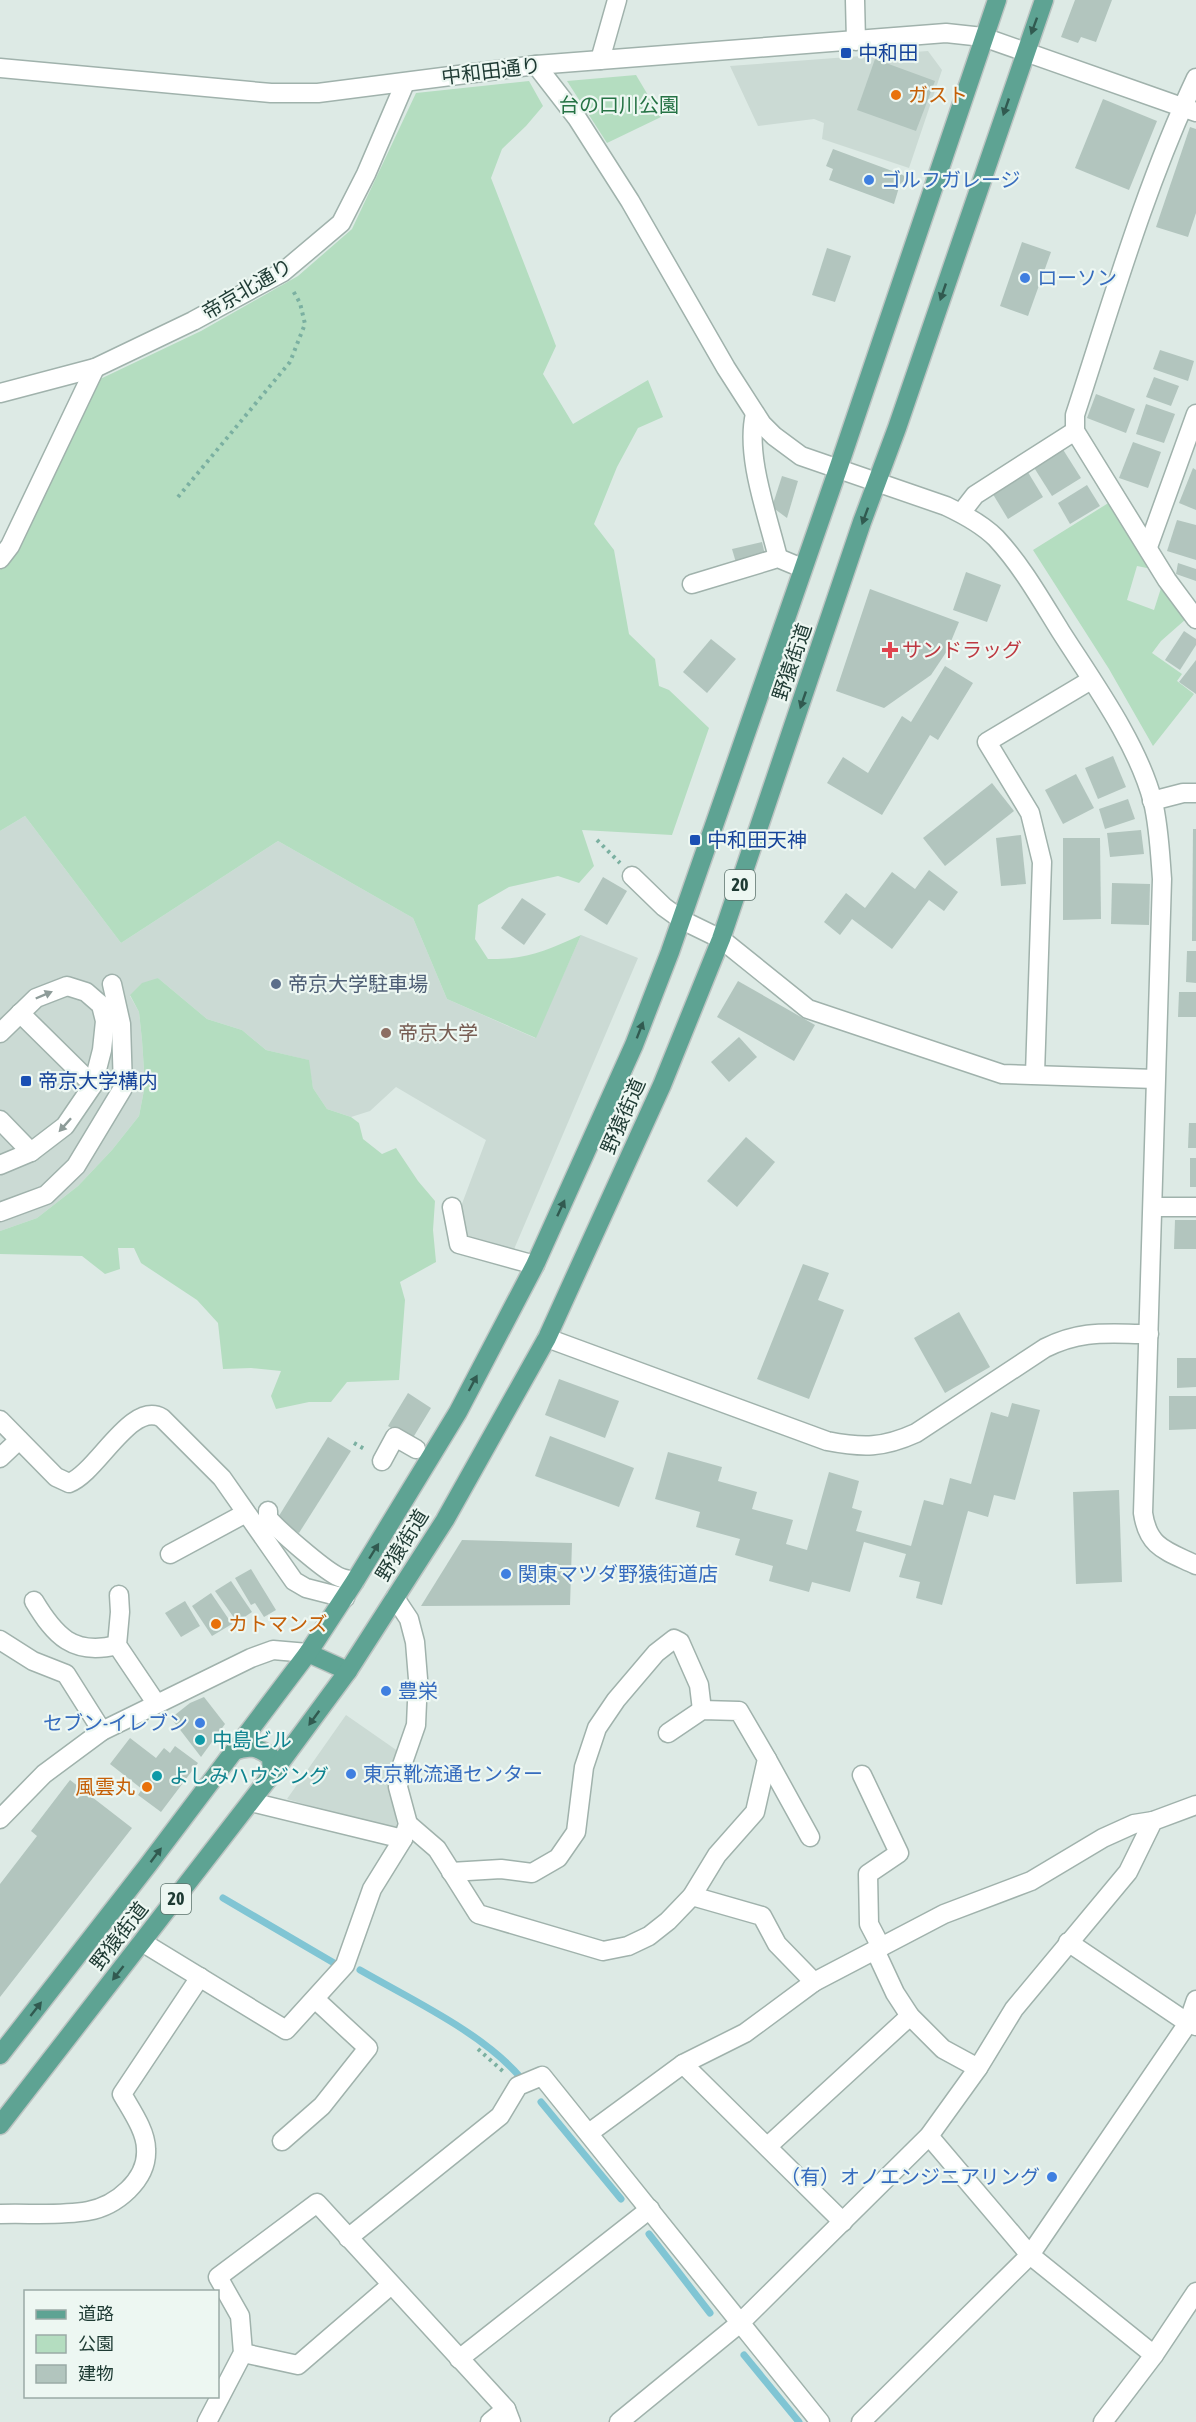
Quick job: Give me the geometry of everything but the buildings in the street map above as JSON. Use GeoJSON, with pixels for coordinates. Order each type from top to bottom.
{"type":"FeatureCollection","features":[{"type":"Feature","properties":{"kind":"main road","name":"野猿街道"},"geometry":{"type":"LineString","coordinates":[[0,2055],[308,1653],[345,1598],[458,1412],[535,1265],[634,1045],[682,920],[997,0]]}},
{"type":"Feature","properties":{"kind":"main road","name":"野猿街道"},"geometry":{"type":"LineString","coordinates":[[0,2125],[251,1802],[348,1671],[489,1445],[547,1338],[662,1085],[721,939],[1044,0]]}},
{"type":"Feature","properties":{"kind":"main road"},"geometry":{"type":"LineString","coordinates":[[308,1653],[348,1671]]}},
{"type":"Feature","properties":{"kind":"main road"},"geometry":{"type":"LineString","coordinates":[[234,1751],[252,1747],[262,1750],[271,1757],[272,1774]]}},
{"type":"Feature","properties":{"kind":"street"},"geometry":{"type":"LineString","coordinates":[[600,60],[617,0]]}},
{"type":"Feature","properties":{"kind":"street"},"geometry":{"type":"LineString","coordinates":[[855,0],[856,41]]}},
{"type":"Feature","properties":{"kind":"street","name":"中和田通り"},"geometry":{"type":"LineString","coordinates":[[0,68],[271,93],[318,93],[536,65],[946,33],[983,37],[1189,110]]}},
{"type":"Feature","properties":{"kind":"street"},"geometry":{"type":"LineString","coordinates":[[536,65],[577,118],[630,201],[755,414],[774,436],[801,456],[961,513],[995,537],[1018,565],[1092,680],[1132,748],[1152,801],[1162,879],[1155,1079],[1154,1207],[1143,1513],[1145,1529],[1159,1548],[1196,1565]]}},
{"type":"Feature","properties":{"kind":"street"},"geometry":{"type":"LineString","coordinates":[[1196,78],[1189,110],[1139,221],[1075,416],[1075,430],[1167,579],[1196,619]]}},
{"type":"Feature","properties":{"kind":"street","name":"帝京北通り"},"geometry":{"type":"LineString","coordinates":[[0,393],[95,368],[193,321],[283,272],[341,223],[366,174],[405,83]]}},
{"type":"Feature","properties":{"kind":"street"},"geometry":{"type":"LineString","coordinates":[[0,559],[10,546],[95,368]]}},
{"type":"Feature","properties":{"kind":"street"},"geometry":{"type":"LineString","coordinates":[[755,414],[751,429],[758,475],[778,558]]}},
{"type":"Feature","properties":{"kind":"street"},"geometry":{"type":"LineString","coordinates":[[1148,547],[1196,414]]}},
{"type":"Feature","properties":{"kind":"street"},"geometry":{"type":"LineString","coordinates":[[961,513],[975,495],[1075,430]]}},
{"type":"Feature","properties":{"kind":"street"},"geometry":{"type":"LineString","coordinates":[[692,584],[778,558],[802,568]]}},
{"type":"Feature","properties":{"kind":"street"},"geometry":{"type":"LineString","coordinates":[[1035,1074],[1042,862],[1030,813],[987,742],[1092,680]]}},
{"type":"Feature","properties":{"kind":"street"},"geometry":{"type":"LineString","coordinates":[[1152,801],[1183,793],[1196,793]]}},
{"type":"Feature","properties":{"kind":"street"},"geometry":{"type":"LineString","coordinates":[[626,870],[663,908],[721,939],[808,1009],[1002,1074],[1155,1079]]}},
{"type":"Feature","properties":{"kind":"street"},"geometry":{"type":"LineString","coordinates":[[0,1212],[46,1195],[76,1166],[123,1088],[121,1024],[112,984]]}},
{"type":"Feature","properties":{"kind":"street"},"geometry":{"type":"LineString","coordinates":[[0,1032],[36,998],[67,986],[86,992],[101,1005],[105,1021],[102,1050],[93,1085],[65,1126],[31,1152],[0,1165]]}},
{"type":"Feature","properties":{"kind":"street"},"geometry":{"type":"LineString","coordinates":[[20,1013],[93,1085]]}},
{"type":"Feature","properties":{"kind":"street"},"geometry":{"type":"LineString","coordinates":[[0,1120],[31,1152]]}},
{"type":"Feature","properties":{"kind":"street"},"geometry":{"type":"LineString","coordinates":[[452,1207],[459,1244],[535,1265]]}},
{"type":"Feature","properties":{"kind":"street"},"geometry":{"type":"LineString","coordinates":[[1154,1207],[1196,1208]]}},
{"type":"Feature","properties":{"kind":"street"},"geometry":{"type":"LineString","coordinates":[[547,1338],[827,1441],[874,1447],[896,1442],[916,1433],[1045,1348],[1064,1339],[1082,1334],[1149,1334]]}},
{"type":"Feature","properties":{"kind":"street"},"geometry":{"type":"LineString","coordinates":[[0,1420],[56,1477],[69,1483],[82,1476],[141,1416],[156,1414],[211,1466],[294,1581],[306,1588],[345,1598]]}},
{"type":"Feature","properties":{"kind":"street"},"geometry":{"type":"LineString","coordinates":[[382,1461],[395,1437],[416,1449]]}},
{"type":"Feature","properties":{"kind":"street"},"geometry":{"type":"LineString","coordinates":[[0,1458],[19,1440]]}},
{"type":"Feature","properties":{"kind":"street"},"geometry":{"type":"LineString","coordinates":[[268,1511],[268,1518],[274,1526],[306,1552],[338,1576],[355,1581]]}},
{"type":"Feature","properties":{"kind":"street"},"geometry":{"type":"LineString","coordinates":[[170,1554],[246,1512]]}},
{"type":"Feature","properties":{"kind":"street"},"geometry":{"type":"LineString","coordinates":[[119,1595],[117,1645],[156,1703]]}},
{"type":"Feature","properties":{"kind":"street"},"geometry":{"type":"LineString","coordinates":[[142,1942],[286,2030],[345,1965],[372,1889],[405,1832],[398,1786],[401,1768],[416,1725],[418,1679],[415,1642],[409,1619],[395,1598]]}},
{"type":"Feature","properties":{"kind":"street"},"geometry":{"type":"LineString","coordinates":[[34,1601],[48,1626],[74,1644],[87,1649],[117,1645]]}},
{"type":"Feature","properties":{"kind":"street"},"geometry":{"type":"LineString","coordinates":[[451,1872],[501,1869],[532,1873],[558,1858],[576,1832],[584,1767],[597,1728],[616,1700],[656,1653],[674,1639],[680,1642],[699,1685],[702,1710]]}},
{"type":"Feature","properties":{"kind":"street"},"geometry":{"type":"LineString","coordinates":[[0,1640],[33,1661],[66,1674],[102,1731]]}},
{"type":"Feature","properties":{"kind":"street"},"geometry":{"type":"LineString","coordinates":[[0,1819],[44,1774],[102,1731],[251,1658],[273,1650],[308,1653]]}},
{"type":"Feature","properties":{"kind":"street"},"geometry":{"type":"LineString","coordinates":[[668,1733],[702,1710],[739,1711],[810,1837]]}},
{"type":"Feature","properties":{"kind":"street"},"geometry":{"type":"LineString","coordinates":[[251,1802],[405,1832],[437,1849],[478,1914],[603,1951],[628,1946],[650,1936],[692,1896],[717,1855],[756,1812],[767,1759]]}},
{"type":"Feature","properties":{"kind":"street"},"geometry":{"type":"LineString","coordinates":[[862,1775],[899,1853],[868,1874],[869,1924],[895,1993],[910,2016],[943,2049],[978,2068]]}},
{"type":"Feature","properties":{"kind":"street"},"geometry":{"type":"LineString","coordinates":[[589,2133],[683,2064],[745,2033],[814,1982],[944,1914],[1031,1881],[1103,1838],[1134,1824],[1153,1821],[1196,1804]]}},
{"type":"Feature","properties":{"kind":"street"},"geometry":{"type":"LineString","coordinates":[[619,2422],[740,2323],[929,2136],[978,2068],[1014,2009],[1068,1941],[1128,1872],[1153,1821]]}},
{"type":"Feature","properties":{"kind":"street"},"geometry":{"type":"LineString","coordinates":[[692,1896],[762,1916],[777,1944],[814,1982]]}},
{"type":"Feature","properties":{"kind":"street"},"geometry":{"type":"LineString","coordinates":[[1068,1941],[1192,2025]]}},
{"type":"Feature","properties":{"kind":"street"},"geometry":{"type":"LineString","coordinates":[[0,2214],[89,2211],[123,2196],[145,2163],[147,2148],[134,2115],[122,2094],[200,1977]]}},
{"type":"Feature","properties":{"kind":"street"},"geometry":{"type":"LineString","coordinates":[[282,2141],[322,2106],[368,2048],[315,1999]]}},
{"type":"Feature","properties":{"kind":"street"},"geometry":{"type":"LineString","coordinates":[[861,2422],[1030,2255],[1192,2025],[1196,2000]]}},
{"type":"Feature","properties":{"kind":"street"},"geometry":{"type":"LineString","coordinates":[[768,2146],[910,2016]]}},
{"type":"Feature","properties":{"kind":"street"},"geometry":{"type":"LineString","coordinates":[[683,2064],[843,2222]]}},
{"type":"Feature","properties":{"kind":"street"},"geometry":{"type":"LineString","coordinates":[[348,2238],[500,2116],[518,2086],[542,2076],[820,2422]]}},
{"type":"Feature","properties":{"kind":"street"},"geometry":{"type":"LineString","coordinates":[[929,2136],[1030,2255],[1154,2355]]}},
{"type":"Feature","properties":{"kind":"street"},"geometry":{"type":"LineString","coordinates":[[207,2422],[243,2353],[240,2316],[218,2277],[317,2203],[508,2416],[490,2422]]}},
{"type":"Feature","properties":{"kind":"street"},"geometry":{"type":"LineString","coordinates":[[459,2359],[650,2209]]}},
{"type":"Feature","properties":{"kind":"street"},"geometry":{"type":"LineString","coordinates":[[243,2353],[298,2365],[391,2285]]}},
{"type":"Feature","properties":{"kind":"street"},"geometry":{"type":"LineString","coordinates":[[1103,2422],[1154,2355],[1196,2292]]}},
{"type":"Feature","properties":{"kind":"path"},"geometry":{"type":"LineString","coordinates":[[178,497],[290,362],[305,324],[300,303],[283,272]]}},
{"type":"Feature","properties":{"kind":"path"},"geometry":{"type":"LineString","coordinates":[[597,840],[626,870]]}},
{"type":"Feature","properties":{"kind":"path"},"geometry":{"type":"LineString","coordinates":[[477,2049],[518,2086]]}},
{"type":"Feature","properties":{"kind":"shaded area"},"geometry":{"type":"Polygon","coordinates":[[[928,51],[942,70],[909,168],[822,139],[824,123],[814,119],[758,126],[730,66],[928,51]]]}},
{"type":"Feature","properties":{"kind":"shaded area","name":"帝京大学"},"geometry":{"type":"Polygon","coordinates":[[[25,816],[121,943],[278,841],[413,918],[447,999],[535,1038],[581,935],[638,958],[512,1254],[464,1237],[460,1209],[486,1140],[396,1087],[370,1111],[351,1117],[327,1109],[313,1088],[308,1060],[266,1050],[242,1030],[207,1019],[158,978],[130,996],[139,1012],[142,1040],[145,1085],[139,1116],[112,1150],[78,1186],[37,1218],[0,1231],[0,831],[25,816]]]}},
{"type":"Feature","properties":{"kind":"shaded area","name":"東京靴流通センター"},"geometry":{"type":"Polygon","coordinates":[[[346,1715],[402,1754],[392,1794],[398,1832],[287,1799],[346,1715]]]}},
{"type":"Feature","properties":{"kind":"green space","name":"台の口川公園"},"geometry":{"type":"Polygon","coordinates":[[[636,75],[661,117],[607,143],[567,81],[636,75]]]}},
{"type":"Feature","properties":{"kind":"green space"},"geometry":{"type":"Polygon","coordinates":[[[529,81],[543,106],[502,149],[491,178],[556,346],[543,374],[573,424],[648,380],[663,417],[638,428],[617,467],[594,524],[614,550],[629,634],[655,659],[659,686],[669,690],[709,728],[672,835],[582,830],[594,866],[579,883],[558,876],[509,887],[478,905],[475,939],[488,959],[526,956],[581,935],[536,1038],[447,999],[413,918],[278,841],[121,943],[25,816],[0,831],[0,570],[15,548],[96,381],[201,331],[298,276],[352,229],[416,93],[529,81]]]}},
{"type":"Feature","properties":{"kind":"green space"},"geometry":{"type":"Polygon","coordinates":[[[1110,502],[1152,569],[1137,566],[1127,600],[1154,610],[1162,585],[1186,619],[1161,641],[1152,653],[1182,674],[1177,681],[1194,694],[1153,746],[1109,669],[1033,550],[1110,502]]]}},
{"type":"Feature","properties":{"kind":"green space"},"geometry":{"type":"Polygon","coordinates":[[[158,978],[207,1019],[242,1030],[266,1050],[309,1060],[313,1088],[327,1109],[351,1117],[359,1123],[363,1139],[382,1154],[396,1148],[418,1181],[435,1201],[433,1230],[436,1262],[400,1282],[405,1300],[399,1380],[347,1382],[331,1402],[309,1402],[276,1409],[271,1396],[281,1371],[251,1368],[223,1369],[218,1323],[197,1300],[141,1263],[134,1248],[118,1248],[120,1269],[105,1274],[82,1256],[0,1254],[0,1231],[37,1218],[78,1186],[112,1150],[139,1116],[145,1085],[142,1040],[139,1012],[130,995],[142,983],[158,978]]]}},
{"type":"Feature","properties":{"kind":"waterway"},"geometry":{"type":"LineString","coordinates":[[223,1898],[334,1963]]}},
{"type":"Feature","properties":{"kind":"waterway"},"geometry":{"type":"LineString","coordinates":[[360,1970],[424,2005],[467,2032],[487,2046],[521,2078]]}},
{"type":"Feature","properties":{"kind":"waterway"},"geometry":{"type":"LineString","coordinates":[[541,2102],[621,2199]]}},
{"type":"Feature","properties":{"kind":"waterway"},"geometry":{"type":"LineString","coordinates":[[649,2234],[710,2313]]}},
{"type":"Feature","properties":{"kind":"waterway"},"geometry":{"type":"LineString","coordinates":[[744,2355],[799,2422]]}},
{"type":"Feature","properties":{"kind":"place","name":"中和田"},"geometry":{"type":"Point","coordinates":[846,53]}},
{"type":"Feature","properties":{"kind":"place","name":"ガスト"},"geometry":{"type":"Point","coordinates":[896,95]}},
{"type":"Feature","properties":{"kind":"place","name":"ゴルフガレージ"},"geometry":{"type":"Point","coordinates":[869,180]}},
{"type":"Feature","properties":{"kind":"place","name":"ローソン"},"geometry":{"type":"Point","coordinates":[1025,278]}},
{"type":"Feature","properties":{"kind":"place","name":"サンドラッグ"},"geometry":{"type":"Point","coordinates":[890,650]}},
{"type":"Feature","properties":{"kind":"place","name":"中和田天神"},"geometry":{"type":"Point","coordinates":[695,840]}},
{"type":"Feature","properties":{"kind":"place","name":"帝京大学駐車場"},"geometry":{"type":"Point","coordinates":[276,984]}},
{"type":"Feature","properties":{"kind":"place","name":"帝京大学"},"geometry":{"type":"Point","coordinates":[386,1033]}},
{"type":"Feature","properties":{"kind":"place","name":"帝京大学構内"},"geometry":{"type":"Point","coordinates":[26,1081]}},
{"type":"Feature","properties":{"kind":"place","name":"関東マツダ野猿街道店"},"geometry":{"type":"Point","coordinates":[506,1574]}},
{"type":"Feature","properties":{"kind":"place","name":"カトマンズ"},"geometry":{"type":"Point","coordinates":[216,1624]}},
{"type":"Feature","properties":{"kind":"place","name":"豊栄"},"geometry":{"type":"Point","coordinates":[386,1691]}},
{"type":"Feature","properties":{"kind":"place","name":"セブン-イレブン"},"geometry":{"type":"Point","coordinates":[200,1723]}},
{"type":"Feature","properties":{"kind":"place","name":"中島ビル"},"geometry":{"type":"Point","coordinates":[200,1740]}},
{"type":"Feature","properties":{"kind":"place","name":"東京靴流通センター"},"geometry":{"type":"Point","coordinates":[351,1774]}},
{"type":"Feature","properties":{"kind":"place","name":"よしみハウジング"},"geometry":{"type":"Point","coordinates":[157,1776]}},
{"type":"Feature","properties":{"kind":"place","name":"風雲丸"},"geometry":{"type":"Point","coordinates":[147,1787]}},
{"type":"Feature","properties":{"kind":"place","name":"（有）オノエンジニアリング"},"geometry":{"type":"Point","coordinates":[1052,2177]}}]}
